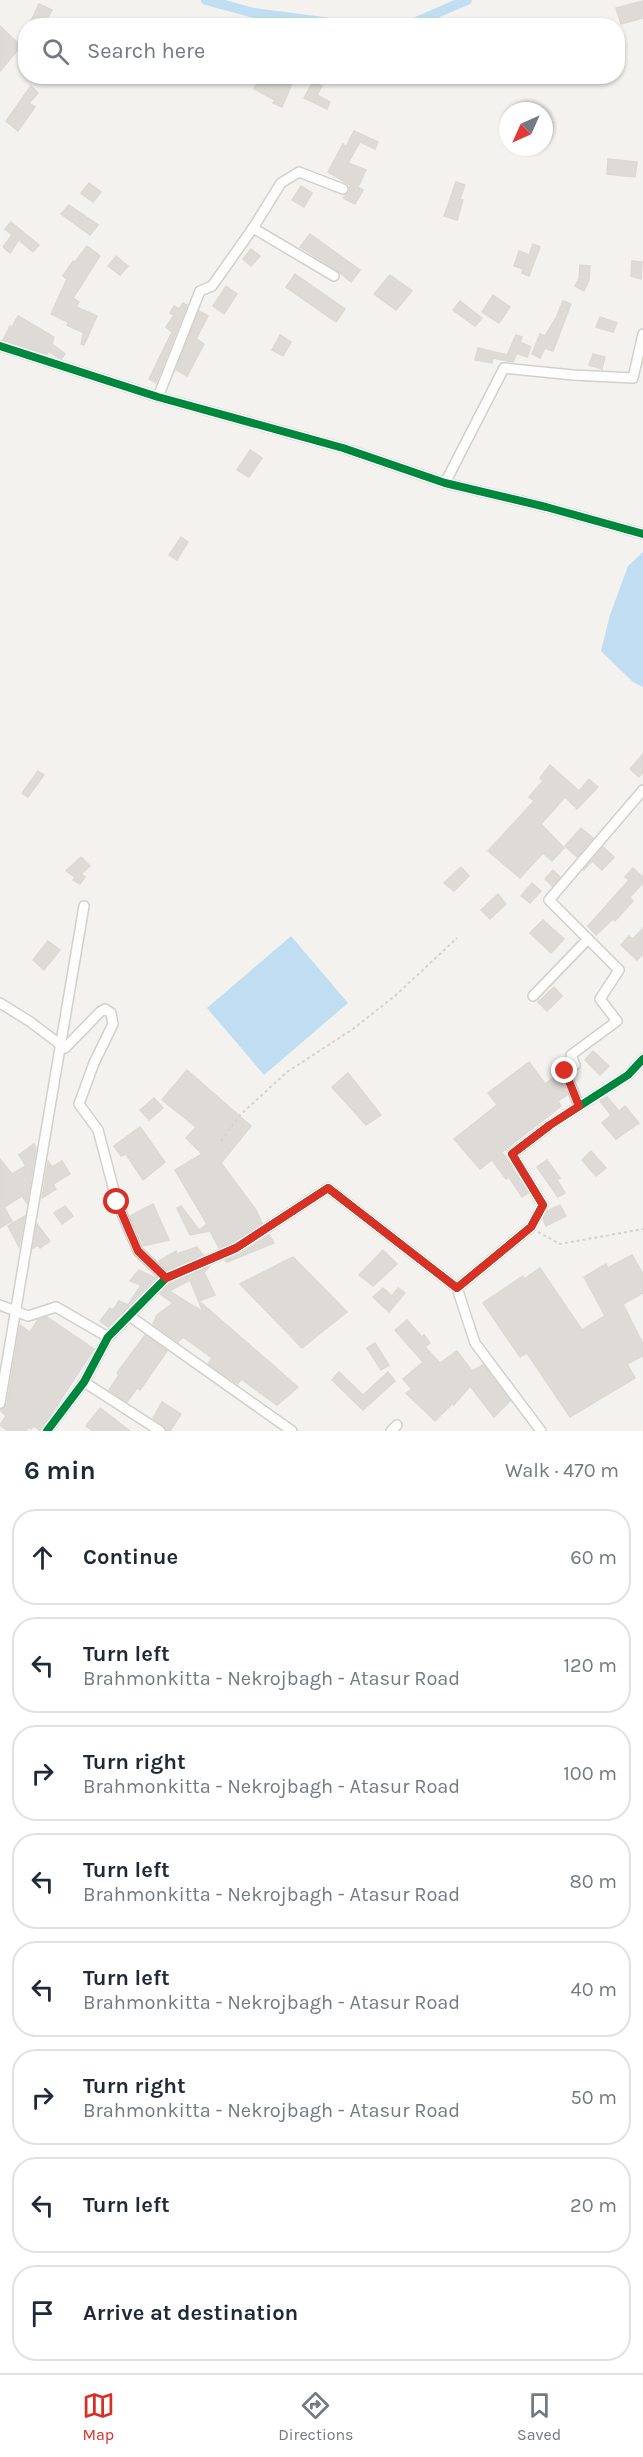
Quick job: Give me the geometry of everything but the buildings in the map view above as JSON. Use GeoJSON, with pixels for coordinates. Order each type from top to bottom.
{"type":"FeatureCollection","features":[{"type":"Feature","properties":{"kind":"street"},"geometry":{"type":"LineString","coordinates":[[158,397],[200,291],[212,286],[281,183],[299,172],[343,189]]}},
{"type":"Feature","properties":{"kind":"street"},"geometry":{"type":"LineString","coordinates":[[253,228],[334,276]]}},
{"type":"Feature","properties":{"kind":"street"},"geometry":{"type":"LineString","coordinates":[[445,483],[504,368],[633,378],[643,334]]}},
{"type":"Feature","properties":{"kind":"street"},"geometry":{"type":"LineString","coordinates":[[0,346],[158,397],[343,448],[445,483],[546,507],[643,534]]}},
{"type":"Feature","properties":{"kind":"street"},"geometry":{"type":"LineString","coordinates":[[579,1106],[565,1071],[575,1065],[571,1055],[617,1021],[600,999],[619,970],[549,900],[643,790]]}},
{"type":"Feature","properties":{"kind":"street"},"geometry":{"type":"LineString","coordinates":[[0,1403],[84,906]]}},
{"type":"Feature","properties":{"kind":"street"},"geometry":{"type":"LineString","coordinates":[[533,996],[588,939]]}},
{"type":"Feature","properties":{"kind":"street"},"geometry":{"type":"LineString","coordinates":[[0,1003],[29,1021],[64,1048],[100,1012],[105,1009],[111,1013],[113,1024],[94,1063],[79,1104],[98,1130],[117,1202],[138,1251],[166,1278]]}},
{"type":"Feature","properties":{"kind":"street"},"geometry":{"type":"LineString","coordinates":[[457,1288],[531,1227],[543,1205],[512,1154],[550,1125],[628,1075],[643,1059]]}},
{"type":"Feature","properties":{"kind":"street"},"geometry":{"type":"LineString","coordinates":[[47,1431],[84,1382],[108,1337],[166,1278],[236,1248],[328,1188],[457,1288],[475,1343],[541,1431]]}},
{"type":"Feature","properties":{"kind":"street"},"geometry":{"type":"LineString","coordinates":[[0,1305],[28,1316],[56,1307],[108,1337]]}},
{"type":"Feature","properties":{"kind":"street"},"geometry":{"type":"LineString","coordinates":[[128,1315],[292,1431]]}},
{"type":"Feature","properties":{"kind":"street"},"geometry":{"type":"LineString","coordinates":[[84,1382],[160,1431]]}},
{"type":"Feature","properties":{"kind":"path"},"geometry":{"type":"LineString","coordinates":[[221,1141],[240,1115],[287,1072],[353,1029],[396,994],[456,938]]}},
{"type":"Feature","properties":{"kind":"path"},"geometry":{"type":"LineString","coordinates":[[531,1227],[560,1244],[643,1229]]}},
{"type":"Feature","properties":{"kind":"water"},"geometry":{"type":"Polygon","coordinates":[[[643,552],[643,687],[633,682],[601,651],[610,615],[628,566],[643,552]]]}},
{"type":"Feature","properties":{"kind":"water"},"geometry":{"type":"Polygon","coordinates":[[[291,936],[348,1003],[264,1075],[207,1008],[291,936]]]}},
{"type":"Feature","properties":{"kind":"waterway"},"geometry":{"type":"LineString","coordinates":[[206,0],[254,13],[292,18]]}},
{"type":"Feature","properties":{"kind":"waterway"},"geometry":{"type":"LineString","coordinates":[[425,18],[467,0]]}},
{"type":"Feature","properties":{"kind":"cycle path"},"geometry":{"type":"LineString","coordinates":[[0,346],[158,397],[343,448],[445,483],[546,507],[643,534]]}},
{"type":"Feature","properties":{"kind":"cycle path"},"geometry":{"type":"LineString","coordinates":[[47,1431],[84,1382],[108,1337],[166,1278],[236,1248],[328,1188],[457,1288],[531,1227],[543,1205],[512,1154],[550,1125],[628,1075],[643,1059]]}},
{"type":"Feature","properties":{"kind":"route"},"geometry":{"type":"LineString","coordinates":[[117,1202],[138,1251],[166,1278],[236,1248],[328,1188],[457,1288],[531,1227],[543,1205],[512,1154],[579,1106],[565,1071]]}}]}
